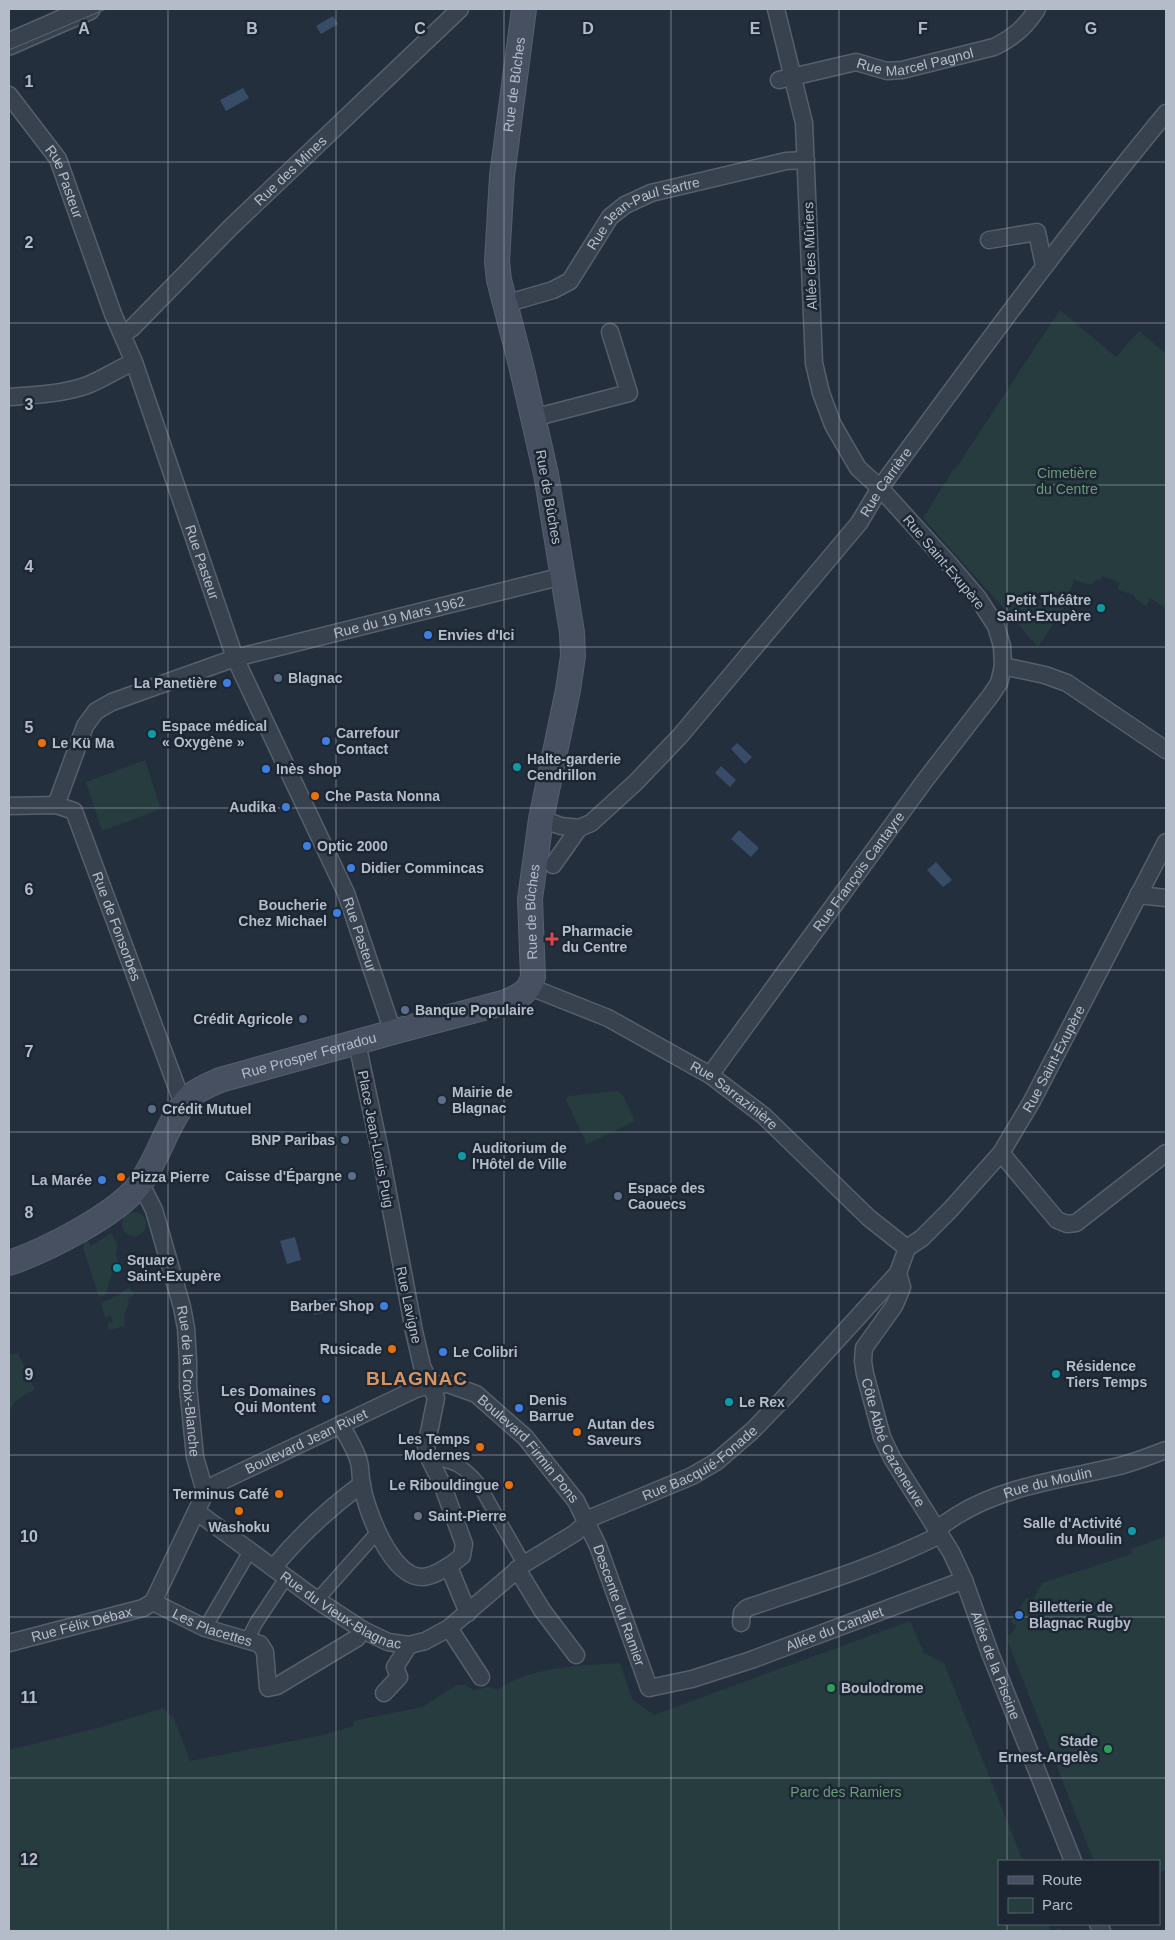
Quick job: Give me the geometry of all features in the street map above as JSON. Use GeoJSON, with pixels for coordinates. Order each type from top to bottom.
{"type":"FeatureCollection","features":[{"type":"Feature","properties":{"kind":"main road","name":"Rue de Bûches"},"geometry":{"type":"LineString","coordinates":[[524,9],[502,176],[497,262],[499,280],[546,474],[572,632],[573,656],[568,690],[541,819],[530,899],[533,977],[530,988]]}},
{"type":"Feature","properties":{"kind":"main road","name":"Rue Prosper Ferradou"},"geometry":{"type":"LineString","coordinates":[[9,1263],[29,1256],[68,1236],[115,1207],[138,1187],[183,1104],[194,1093],[220,1080],[358,1048],[393,1032],[506,1002],[520,996],[530,988]]}},
{"type":"Feature","properties":{"kind":"street"},"geometry":{"type":"LineString","coordinates":[[9,44],[89,9]]}},
{"type":"Feature","properties":{"kind":"street","name":"Rue des Mines"},"geometry":{"type":"LineString","coordinates":[[123,334],[132,328],[231,227],[460,9]]}},
{"type":"Feature","properties":{"kind":"street","name":"Allée des Mûriers"},"geometry":{"type":"LineString","coordinates":[[776,9],[786,78],[804,123],[814,363],[821,393],[833,425],[858,468],[880,488]]}},
{"type":"Feature","properties":{"kind":"street","name":"Rue Marcel Pagnol"},"geometry":{"type":"LineString","coordinates":[[786,78],[856,62],[887,71],[902,70],[994,47],[1007,41],[1020,31],[1037,9]]}},
{"type":"Feature","properties":{"kind":"street","name":"Rue Pasteur"},"geometry":{"type":"LineString","coordinates":[[9,95],[58,159],[113,314],[134,362],[235,658],[346,893],[393,1032]]}},
{"type":"Feature","properties":{"kind":"street","name":"Rue Carrière"},"geometry":{"type":"LineString","coordinates":[[553,866],[579,828],[591,823],[635,783],[680,736],[859,523],[880,488],[1044,266],[1166,113]]}},
{"type":"Feature","properties":{"kind":"street","name":"Rue Jean-Paul Sartre"},"geometry":{"type":"LineString","coordinates":[[505,304],[552,290],[570,281],[610,217],[625,205],[650,193],[786,161],[806,160]]}},
{"type":"Feature","properties":{"kind":"street"},"geometry":{"type":"LineString","coordinates":[[988,240],[1037,232],[1044,266]]}},
{"type":"Feature","properties":{"kind":"street"},"geometry":{"type":"LineString","coordinates":[[533,418],[629,393],[610,332]]}},
{"type":"Feature","properties":{"kind":"street"},"geometry":{"type":"LineString","coordinates":[[9,397],[69,391],[88,385],[134,362]]}},
{"type":"Feature","properties":{"kind":"street","name":"Rue Saint-Exupère"},"geometry":{"type":"LineString","coordinates":[[880,488],[978,598],[996,626],[1002,646],[1003,666]]}},
{"type":"Feature","properties":{"kind":"street","name":"Rue du 19 Mars 1962"},"geometry":{"type":"LineString","coordinates":[[56,805],[85,726],[96,711],[112,702],[235,658],[563,576]]}},
{"type":"Feature","properties":{"kind":"street"},"geometry":{"type":"LineString","coordinates":[[1003,666],[1044,675],[1066,683],[1166,750]]}},
{"type":"Feature","properties":{"kind":"street","name":"Rue François Cantayre"},"geometry":{"type":"LineString","coordinates":[[710,1076],[926,779],[991,695],[999,683],[1003,666]]}},
{"type":"Feature","properties":{"kind":"street"},"geometry":{"type":"LineString","coordinates":[[9,806],[56,805]]}},
{"type":"Feature","properties":{"kind":"street","name":"Rue de Fonsorbes"},"geometry":{"type":"LineString","coordinates":[[56,805],[74,811],[183,1104]]}},
{"type":"Feature","properties":{"kind":"street"},"geometry":{"type":"LineString","coordinates":[[541,819],[560,826],[579,828]]}},
{"type":"Feature","properties":{"kind":"street","name":"Rue Saint-Exupère"},"geometry":{"type":"LineString","coordinates":[[907,1248],[922,1238],[950,1210],[1001,1153],[1032,1101],[1166,842]]}},
{"type":"Feature","properties":{"kind":"street"},"geometry":{"type":"LineString","coordinates":[[1138,895],[1166,898]]}},
{"type":"Feature","properties":{"kind":"street","name":"Rue Sarrazinière"},"geometry":{"type":"LineString","coordinates":[[530,988],[608,1018],[710,1076],[764,1116],[869,1218],[907,1248]]}},
{"type":"Feature","properties":{"kind":"street","name":"Place Jean-Louis Puig"},"geometry":{"type":"LineString","coordinates":[[358,1048],[393,1224]]}},
{"type":"Feature","properties":{"kind":"street"},"geometry":{"type":"LineString","coordinates":[[1001,1153],[1058,1220],[1067,1224],[1076,1223],[1166,1153]]}},
{"type":"Feature","properties":{"kind":"street","name":"Rue de la Croix-Blanche"},"geometry":{"type":"LineString","coordinates":[[138,1187],[146,1194],[154,1210],[182,1307],[195,1457],[206,1491]]}},
{"type":"Feature","properties":{"kind":"street","name":"Rue Lavigne"},"geometry":{"type":"LineString","coordinates":[[393,1224],[422,1366],[436,1398],[426,1446],[428,1456]]}},
{"type":"Feature","properties":{"kind":"street"},"geometry":{"type":"LineString","coordinates":[[898,1273],[907,1248]]}},
{"type":"Feature","properties":{"kind":"street","name":"Côte Abbé Cazeneuve"},"geometry":{"type":"LineString","coordinates":[[898,1273],[902,1287],[897,1301],[864,1348],[865,1374],[882,1437],[902,1476],[939,1532]]}},
{"type":"Feature","properties":{"kind":"street","name":"Rue Bacquié-Fonade"},"geometry":{"type":"LineString","coordinates":[[587,1522],[609,1509],[692,1476],[716,1462],[734,1448],[785,1397],[898,1273]]}},
{"type":"Feature","properties":{"kind":"street","name":"Boulevard Firmin Pons"},"geometry":{"type":"LineString","coordinates":[[429,1385],[448,1384],[476,1394],[525,1437],[576,1501],[587,1522]]}},
{"type":"Feature","properties":{"kind":"street","name":"Boulevard Jean Rivet"},"geometry":{"type":"LineString","coordinates":[[206,1491],[216,1484],[340,1424],[429,1385]]}},
{"type":"Feature","properties":{"kind":"street"},"geometry":{"type":"LineString","coordinates":[[340,1424],[360,1462],[362,1484],[379,1534],[391,1558],[412,1576],[423,1578],[449,1567],[462,1556],[464,1544],[442,1484],[428,1456]]}},
{"type":"Feature","properties":{"kind":"street","name":"Rue du Moulin"},"geometry":{"type":"LineString","coordinates":[[741,1624],[742,1613],[747,1608],[903,1553],[939,1532],[941,1526],[963,1511],[988,1499],[1125,1464],[1166,1450]]}},
{"type":"Feature","properties":{"kind":"street"},"geometry":{"type":"LineString","coordinates":[[428,1456],[458,1464],[478,1483],[542,1610],[576,1655]]}},
{"type":"Feature","properties":{"kind":"street"},"geometry":{"type":"LineString","coordinates":[[247,1641],[297,1540],[338,1502],[362,1484]]}},
{"type":"Feature","properties":{"kind":"street"},"geometry":{"type":"LineString","coordinates":[[153,1602],[206,1491]]}},
{"type":"Feature","properties":{"kind":"street","name":"Rue du Vieux-Blagnac"},"geometry":{"type":"LineString","coordinates":[[197,1512],[317,1600],[363,1630],[388,1642],[409,1646],[425,1641],[449,1628],[521,1566],[575,1533],[587,1522]]}},
{"type":"Feature","properties":{"kind":"street","name":"Descente du Ramier"},"geometry":{"type":"LineString","coordinates":[[587,1522],[598,1546],[649,1688]]}},
{"type":"Feature","properties":{"kind":"street"},"geometry":{"type":"LineString","coordinates":[[939,1532],[964,1580]]}},
{"type":"Feature","properties":{"kind":"street"},"geometry":{"type":"LineString","coordinates":[[317,1600],[374,1536],[379,1534]]}},
{"type":"Feature","properties":{"kind":"street"},"geometry":{"type":"LineString","coordinates":[[205,1628],[250,1551]]}},
{"type":"Feature","properties":{"kind":"street"},"geometry":{"type":"LineString","coordinates":[[449,1567],[468,1613]]}},
{"type":"Feature","properties":{"kind":"street","name":"Allée du Canalet"},"geometry":{"type":"LineString","coordinates":[[649,1688],[692,1679],[751,1660],[964,1580]]}},
{"type":"Feature","properties":{"kind":"street","name":"Allée de la Piscine"},"geometry":{"type":"LineString","coordinates":[[964,1580],[990,1653],[1074,1860]]}},
{"type":"Feature","properties":{"kind":"street","name":"Les Placettes"},"geometry":{"type":"LineString","coordinates":[[153,1602],[205,1628],[260,1644],[265,1652],[268,1688],[277,1686],[357,1638],[363,1630]]}},
{"type":"Feature","properties":{"kind":"street","name":"Rue Félix Débax"},"geometry":{"type":"LineString","coordinates":[[9,1643],[143,1608],[153,1602]]}},
{"type":"Feature","properties":{"kind":"street"},"geometry":{"type":"LineString","coordinates":[[449,1628],[481,1677]]}},
{"type":"Feature","properties":{"kind":"street"},"geometry":{"type":"LineString","coordinates":[[384,1693],[399,1677],[395,1667],[409,1646]]}},
{"type":"Feature","properties":{"kind":"green space","name":"Cimetière du Centre"},"geometry":{"type":"Polygon","coordinates":[[[1060,310],[1116,357],[1139,331],[1166,354],[1166,608],[1150,598],[1146,606],[1135,596],[1117,589],[1120,583],[1102,576],[1100,580],[1097,579],[1091,585],[1074,580],[1067,603],[1038,647],[923,518],[1060,310]]]}},
{"type":"Feature","properties":{"kind":"green space"},"geometry":{"type":"Polygon","coordinates":[[[145,760],[161,809],[102,831],[86,782],[145,760]]]}},
{"type":"Feature","properties":{"kind":"green space"},"geometry":{"type":"Polygon","coordinates":[[[617,1091],[622,1094],[635,1121],[587,1144],[566,1100],[569,1096],[617,1091]]]}},
{"type":"Feature","properties":{"kind":"green space"},"geometry":{"type":"Polygon","coordinates":[[[134,1212],[143,1215],[146,1224],[143,1233],[134,1236],[125,1233],[122,1224],[125,1215],[134,1212]]]}},
{"type":"Feature","properties":{"kind":"green space"},"geometry":{"type":"Polygon","coordinates":[[[111,1233],[118,1246],[116,1255],[119,1263],[114,1268],[105,1295],[99,1297],[84,1250],[84,1242],[87,1240],[91,1246],[111,1233]]]}},
{"type":"Feature","properties":{"kind":"green space"},"geometry":{"type":"Polygon","coordinates":[[[129,1287],[134,1295],[127,1300],[129,1304],[124,1314],[125,1326],[109,1330],[107,1323],[113,1321],[111,1316],[105,1317],[101,1303],[119,1295],[129,1287]]]}},
{"type":"Feature","properties":{"kind":"green space"},"geometry":{"type":"Polygon","coordinates":[[[18,1353],[35,1389],[15,1401],[9,1411],[9,1355],[18,1353]]]}},
{"type":"Feature","properties":{"kind":"green space","name":"Stade Ernest-Argelès"},"geometry":{"type":"Polygon","coordinates":[[[1166,1536],[1166,1871],[1160,1872],[1160,1860],[1094,1860],[1006,1637],[1017,1626],[1011,1622],[1026,1598],[1032,1601],[1042,1583],[1132,1554],[1131,1549],[1166,1536]]]}},
{"type":"Feature","properties":{"kind":"green space","name":"Parc des Ramiers"},"geometry":{"type":"Polygon","coordinates":[[[910,1621],[924,1653],[944,1663],[1023,1860],[998,1860],[998,1925],[1048,1925],[1051,1931],[9,1931],[9,1750],[101,1727],[163,1708],[174,1718],[190,1761],[323,1735],[354,1726],[353,1721],[422,1707],[457,1685],[466,1685],[473,1690],[490,1687],[497,1690],[525,1676],[540,1672],[620,1663],[632,1699],[654,1715],[910,1621]]]}},
{"type":"Feature","properties":{"kind":"green space"},"geometry":{"type":"Polygon","coordinates":[[[1060,1928],[1063,1931],[1051,1931],[1060,1928]]]}},
{"type":"Feature","properties":{"kind":"water"},"geometry":{"type":"Polygon","coordinates":[[[333,16],[338,24],[321,34],[316,26],[333,16]]]}},
{"type":"Feature","properties":{"kind":"water"},"geometry":{"type":"Polygon","coordinates":[[[243,88],[249,98],[226,111],[220,100],[243,88]]]}},
{"type":"Feature","properties":{"kind":"water"},"geometry":{"type":"Polygon","coordinates":[[[737,743],[752,757],[745,764],[731,749],[737,743]]]}},
{"type":"Feature","properties":{"kind":"water"},"geometry":{"type":"Polygon","coordinates":[[[721,766],[736,780],[730,787],[715,773],[721,766]]]}},
{"type":"Feature","properties":{"kind":"water"},"geometry":{"type":"Polygon","coordinates":[[[739,830],[759,848],[751,857],[731,839],[739,830]]]}},
{"type":"Feature","properties":{"kind":"water"},"geometry":{"type":"Polygon","coordinates":[[[936,862],[952,880],[943,887],[927,870],[936,862]]]}},
{"type":"Feature","properties":{"kind":"water"},"geometry":{"type":"Polygon","coordinates":[[[295,1237],[301,1260],[287,1264],[280,1241],[295,1237]]]}},
{"type":"Feature","properties":{"kind":"water"},"geometry":{"type":"Polygon","coordinates":[[[337,1298],[339,1309],[314,1315],[311,1304],[337,1298]]]}},
{"type":"Feature","properties":{"kind":"tram line"},"geometry":{"type":"LineString","coordinates":[[9,50],[106,9]]}},
{"type":"Feature","properties":{"kind":"place","name":"Petit Théâtre Saint-Exupère"},"geometry":{"type":"Point","coordinates":[1101,608]}},
{"type":"Feature","properties":{"kind":"place","name":"Envies d'Ici"},"geometry":{"type":"Point","coordinates":[428,635]}},
{"type":"Feature","properties":{"kind":"place","name":"Blagnac"},"geometry":{"type":"Point","coordinates":[278,678]}},
{"type":"Feature","properties":{"kind":"place","name":"La Panetière"},"geometry":{"type":"Point","coordinates":[227,683]}},
{"type":"Feature","properties":{"kind":"place","name":"Espace médical « Oxygène »"},"geometry":{"type":"Point","coordinates":[152,734]}},
{"type":"Feature","properties":{"kind":"place","name":"Carrefour Contact"},"geometry":{"type":"Point","coordinates":[326,741]}},
{"type":"Feature","properties":{"kind":"place","name":"Le Kü Ma"},"geometry":{"type":"Point","coordinates":[42,743]}},
{"type":"Feature","properties":{"kind":"place","name":"Halte-garderie Cendrillon"},"geometry":{"type":"Point","coordinates":[517,767]}},
{"type":"Feature","properties":{"kind":"place","name":"Inès shop"},"geometry":{"type":"Point","coordinates":[266,769]}},
{"type":"Feature","properties":{"kind":"place","name":"Che Pasta Nonna"},"geometry":{"type":"Point","coordinates":[315,796]}},
{"type":"Feature","properties":{"kind":"place","name":"Audika"},"geometry":{"type":"Point","coordinates":[286,807]}},
{"type":"Feature","properties":{"kind":"place","name":"Optic 2000"},"geometry":{"type":"Point","coordinates":[307,846]}},
{"type":"Feature","properties":{"kind":"place","name":"Didier Commincas"},"geometry":{"type":"Point","coordinates":[351,868]}},
{"type":"Feature","properties":{"kind":"place","name":"Boucherie Chez Michael"},"geometry":{"type":"Point","coordinates":[337,913]}},
{"type":"Feature","properties":{"kind":"place","name":"Pharmacie du Centre"},"geometry":{"type":"Point","coordinates":[552,939]}},
{"type":"Feature","properties":{"kind":"place","name":"Banque Populaire"},"geometry":{"type":"Point","coordinates":[405,1010]}},
{"type":"Feature","properties":{"kind":"place","name":"Crédit Agricole"},"geometry":{"type":"Point","coordinates":[303,1019]}},
{"type":"Feature","properties":{"kind":"place","name":"Mairie de Blagnac"},"geometry":{"type":"Point","coordinates":[442,1100]}},
{"type":"Feature","properties":{"kind":"place","name":"Crédit Mutuel"},"geometry":{"type":"Point","coordinates":[152,1109]}},
{"type":"Feature","properties":{"kind":"place","name":"BNP Paribas"},"geometry":{"type":"Point","coordinates":[345,1140]}},
{"type":"Feature","properties":{"kind":"place","name":"Auditorium de l'Hôtel de Ville"},"geometry":{"type":"Point","coordinates":[462,1156]}},
{"type":"Feature","properties":{"kind":"place","name":"Caisse d'Épargne"},"geometry":{"type":"Point","coordinates":[352,1176]}},
{"type":"Feature","properties":{"kind":"place","name":"Pizza Pierre"},"geometry":{"type":"Point","coordinates":[121,1177]}},
{"type":"Feature","properties":{"kind":"place","name":"La Marée"},"geometry":{"type":"Point","coordinates":[102,1180]}},
{"type":"Feature","properties":{"kind":"place","name":"Espace des Caouecs"},"geometry":{"type":"Point","coordinates":[618,1196]}},
{"type":"Feature","properties":{"kind":"place","name":"Square Saint-Exupère"},"geometry":{"type":"Point","coordinates":[117,1268]}},
{"type":"Feature","properties":{"kind":"place","name":"Barber Shop"},"geometry":{"type":"Point","coordinates":[384,1306]}},
{"type":"Feature","properties":{"kind":"place","name":"Rusicade"},"geometry":{"type":"Point","coordinates":[392,1349]}},
{"type":"Feature","properties":{"kind":"place","name":"Le Colibri"},"geometry":{"type":"Point","coordinates":[443,1352]}},
{"type":"Feature","properties":{"kind":"place","name":"Résidence Tiers Temps"},"geometry":{"type":"Point","coordinates":[1056,1374]}},
{"type":"Feature","properties":{"kind":"place","name":"Les Domaines Qui Montent"},"geometry":{"type":"Point","coordinates":[326,1399]}},
{"type":"Feature","properties":{"kind":"place","name":"Le Rex"},"geometry":{"type":"Point","coordinates":[729,1402]}},
{"type":"Feature","properties":{"kind":"place","name":"Denis Barrue"},"geometry":{"type":"Point","coordinates":[519,1408]}},
{"type":"Feature","properties":{"kind":"place","name":"Autan des Saveurs"},"geometry":{"type":"Point","coordinates":[577,1432]}},
{"type":"Feature","properties":{"kind":"place","name":"Les Temps Modernes"},"geometry":{"type":"Point","coordinates":[480,1447]}},
{"type":"Feature","properties":{"kind":"place","name":"Le Ribouldingue"},"geometry":{"type":"Point","coordinates":[509,1485]}},
{"type":"Feature","properties":{"kind":"place","name":"Terminus Café"},"geometry":{"type":"Point","coordinates":[279,1494]}},
{"type":"Feature","properties":{"kind":"place","name":"Washoku"},"geometry":{"type":"Point","coordinates":[239,1511]}},
{"type":"Feature","properties":{"kind":"place","name":"Saint-Pierre"},"geometry":{"type":"Point","coordinates":[418,1516]}},
{"type":"Feature","properties":{"kind":"place","name":"Salle d'Activité du Moulin"},"geometry":{"type":"Point","coordinates":[1132,1531]}},
{"type":"Feature","properties":{"kind":"place","name":"Billetterie de Blagnac Rugby"},"geometry":{"type":"Point","coordinates":[1019,1615]}},
{"type":"Feature","properties":{"kind":"place","name":"Boulodrome"},"geometry":{"type":"Point","coordinates":[831,1688]}},
{"type":"Feature","properties":{"kind":"place","name":"Stade Ernest-Argelès"},"geometry":{"type":"Point","coordinates":[1108,1749]}},
{"type":"Feature","properties":{"kind":"district","name":"BLAGNAC"},"geometry":{"type":"Point","coordinates":[417,1378]}}]}
